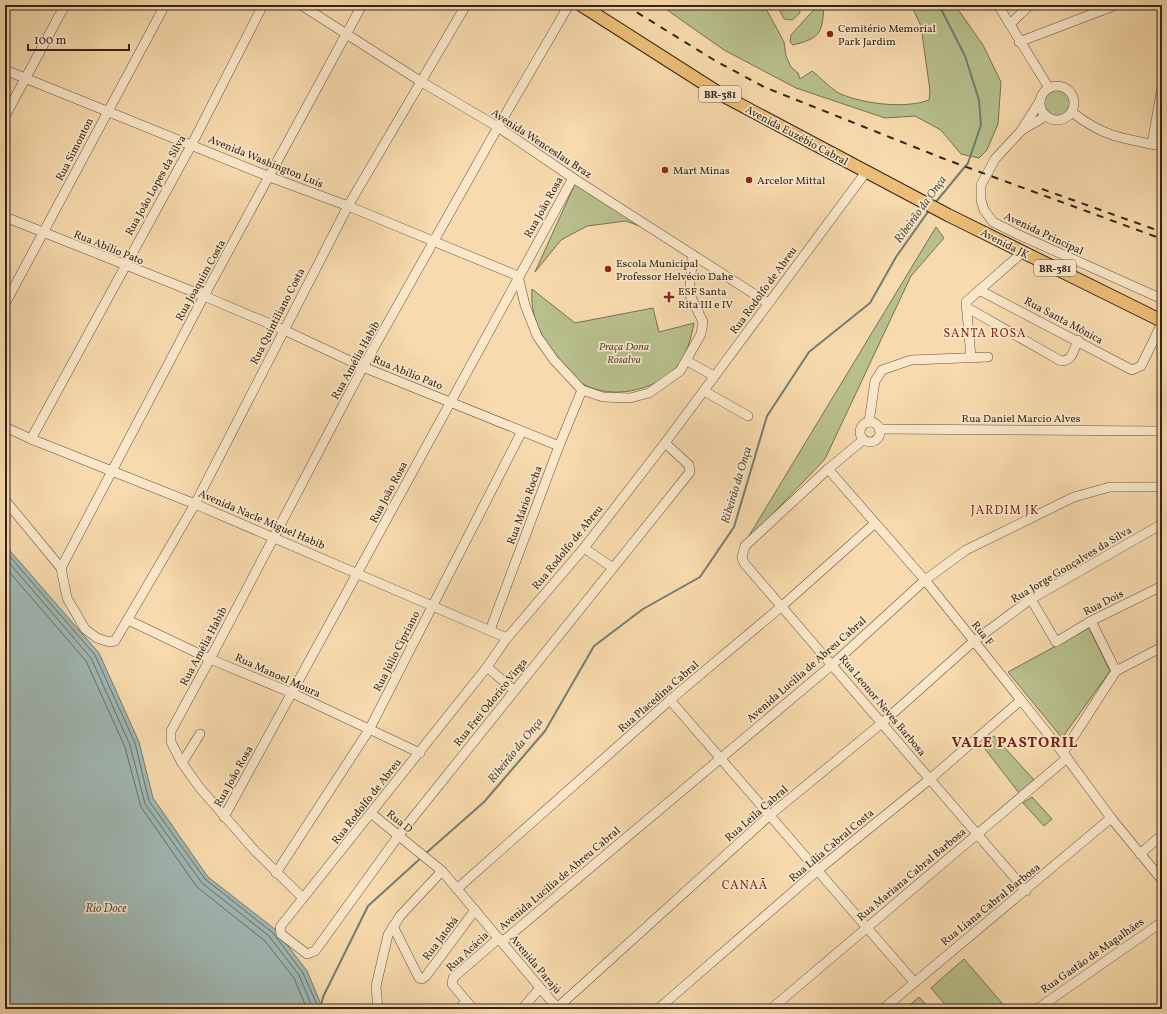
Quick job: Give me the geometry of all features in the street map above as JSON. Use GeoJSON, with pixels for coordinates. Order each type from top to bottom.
{"type":"FeatureCollection","features":[{"type":"Feature","properties":{"kind":"main road","name":"Avenida Euzébio Cabral"},"geometry":{"type":"LineString","coordinates":[[581,5],[722,95],[913,196]]}},
{"type":"Feature","properties":{"kind":"main road","name":"Avenida JK"},"geometry":{"type":"LineString","coordinates":[[913,196],[1162,322]]}},
{"type":"Feature","properties":{"kind":"street"},"geometry":{"type":"LineString","coordinates":[[5,116],[65,5]]}},
{"type":"Feature","properties":{"kind":"street","name":"Rua Simonton"},"geometry":{"type":"LineString","coordinates":[[5,304],[44,234],[108,110],[165,5]]}},
{"type":"Feature","properties":{"kind":"street","name":"Rua João Lopes da Silva"},"geometry":{"type":"LineString","coordinates":[[30,439],[192,144],[263,5]]}},
{"type":"Feature","properties":{"kind":"street","name":"Avenida Wenceslau Braz"},"geometry":{"type":"LineString","coordinates":[[301,5],[420,81],[498,127],[573,178],[768,304]]}},
{"type":"Feature","properties":{"kind":"street","name":"Rua Joaquim Costa"},"geometry":{"type":"LineString","coordinates":[[61,568],[204,296],[270,178],[362,5]]}},
{"type":"Feature","properties":{"kind":"street","name":"Rua Quintiliano Costa"},"geometry":{"type":"LineString","coordinates":[[61,568],[67,598],[84,629],[97,638],[108,642],[115,641],[195,504],[348,206],[466,5]]}},
{"type":"Feature","properties":{"kind":"street","name":"Rua Amélia Habib"},"geometry":{"type":"LineString","coordinates":[[182,763],[171,742],[171,730],[275,538],[363,367],[568,5]]}},
{"type":"Feature","properties":{"kind":"street"},"geometry":{"type":"LineString","coordinates":[[998,5],[1049,88]]}},
{"type":"Feature","properties":{"kind":"street"},"geometry":{"type":"LineString","coordinates":[[1010,24],[1030,5]]}},
{"type":"Feature","properties":{"kind":"street"},"geometry":{"type":"LineString","coordinates":[[1020,42],[1103,8],[1116,5]]}},
{"type":"Feature","properties":{"kind":"street","name":"Avenida Washington Luís"},"geometry":{"type":"LineString","coordinates":[[5,70],[192,144],[270,178],[348,206],[518,276]]}},
{"type":"Feature","properties":{"kind":"street"},"geometry":{"type":"LineString","coordinates":[[1059,86],[1069,91],[1074,101],[1072,112],[1060,120],[1050,118],[1043,112],[1040,101],[1045,91],[1049,88],[1059,86]]}},
{"type":"Feature","properties":{"kind":"street"},"geometry":{"type":"LineString","coordinates":[[1152,144],[1162,87]]}},
{"type":"Feature","properties":{"kind":"street","name":"Avenida Principal"},"geometry":{"type":"LineString","coordinates":[[1040,101],[1021,131],[995,159],[981,185],[981,200],[984,210],[993,222],[1162,299]]}},
{"type":"Feature","properties":{"kind":"street"},"geometry":{"type":"LineString","coordinates":[[1072,112],[1101,132],[1124,139],[1162,146]]}},
{"type":"Feature","properties":{"kind":"street","name":"Avenida Principal"},"geometry":{"type":"LineString","coordinates":[[1021,131],[1046,116]]}},
{"type":"Feature","properties":{"kind":"street","name":"Rua Rodolfo de Abreu"},"geometry":{"type":"LineString","coordinates":[[280,930],[303,898],[372,814],[487,667],[507,638],[584,548],[665,443],[866,172]]}},
{"type":"Feature","properties":{"kind":"street","name":"Rua João Rosa"},"geometry":{"type":"LineString","coordinates":[[224,817],[358,573],[518,276],[573,178]]}},
{"type":"Feature","properties":{"kind":"street","name":"Rua Abílio Pato"},"geometry":{"type":"LineString","coordinates":[[5,217],[124,266],[204,296],[284,330],[363,367],[559,446]]}},
{"type":"Feature","properties":{"kind":"street"},"geometry":{"type":"LineString","coordinates":[[971,357],[966,302],[1023,252]]}},
{"type":"Feature","properties":{"kind":"street"},"geometry":{"type":"LineString","coordinates":[[518,276],[525,305],[537,336],[554,360],[582,390],[603,397],[630,398],[649,393],[680,371],[701,334],[703,322],[690,295],[693,255]]}},
{"type":"Feature","properties":{"kind":"street","name":"Rua Santa Mônica"},"geometry":{"type":"LineString","coordinates":[[979,290],[1078,340],[1132,370],[1141,366],[1162,322]]}},
{"type":"Feature","properties":{"kind":"street"},"geometry":{"type":"LineString","coordinates":[[966,307],[1061,361],[1066,362],[1070,359],[1078,340]]}},
{"type":"Feature","properties":{"kind":"street"},"geometry":{"type":"LineString","coordinates":[[869,422],[875,424],[879,429],[879,435],[875,440],[869,442],[863,440],[860,434],[861,427],[869,422],[875,381],[882,370],[911,360],[988,357]]}},
{"type":"Feature","properties":{"kind":"street"},"geometry":{"type":"LineString","coordinates":[[687,360],[714,376]]}},
{"type":"Feature","properties":{"kind":"street","name":"Rua Mário Rocha"},"geometry":{"type":"LineString","coordinates":[[490,630],[559,446],[582,390]]}},
{"type":"Feature","properties":{"kind":"street"},"geometry":{"type":"LineString","coordinates":[[704,390],[748,416]]}},
{"type":"Feature","properties":{"kind":"street","name":"Avenida Nacle Miguel Habib"},"geometry":{"type":"LineString","coordinates":[[5,427],[30,439],[195,504],[507,638]]}},
{"type":"Feature","properties":{"kind":"street","name":"Rua Daniel Marcio Alves"},"geometry":{"type":"LineString","coordinates":[[879,429],[1162,431]]}},
{"type":"Feature","properties":{"kind":"street","name":"Rua Júlio Cipriano"},"geometry":{"type":"LineString","coordinates":[[276,873],[369,730],[522,431]]}},
{"type":"Feature","properties":{"kind":"street"},"geometry":{"type":"LineString","coordinates":[[828,469],[863,440]]}},
{"type":"Feature","properties":{"kind":"street","name":"Rua Frei Odorico Virga"},"geometry":{"type":"LineString","coordinates":[[280,930],[281,934],[307,954],[315,951],[399,834],[690,472],[691,469],[665,443]]}},
{"type":"Feature","properties":{"kind":"street","name":"Rua F"},"geometry":{"type":"LineString","coordinates":[[828,469],[924,580],[974,641],[1065,755],[1111,818],[1162,880]]}},
{"type":"Feature","properties":{"kind":"street","name":"Rua Leonor Neves Barbosa"},"geometry":{"type":"LineString","coordinates":[[828,469],[745,546],[742,551],[744,563],[833,664],[1026,891]]}},
{"type":"Feature","properties":{"kind":"street","name":"Avenida Lucilia de Abreu Cabral"},"geometry":{"type":"LineString","coordinates":[[501,940],[833,664],[924,580],[966,550],[1074,497],[1110,487],[1162,487]]}},
{"type":"Feature","properties":{"kind":"street"},"geometry":{"type":"LineString","coordinates":[[5,500],[61,568]]}},
{"type":"Feature","properties":{"kind":"street","name":"Rua Placedina Cabral"},"geometry":{"type":"LineString","coordinates":[[458,888],[670,700],[782,606],[874,524]]}},
{"type":"Feature","properties":{"kind":"street","name":"Rua Jorge Gonçalves da Silva"},"geometry":{"type":"LineString","coordinates":[[974,641],[1031,599],[1162,524]]}},
{"type":"Feature","properties":{"kind":"street"},"geometry":{"type":"LineString","coordinates":[[584,548],[613,568]]}},
{"type":"Feature","properties":{"kind":"street","name":"Rua Dois"},"geometry":{"type":"LineString","coordinates":[[1031,599],[1056,642],[1091,621],[1162,586]]}},
{"type":"Feature","properties":{"kind":"street","name":"Rua Manoel Moura"},"geometry":{"type":"LineString","coordinates":[[128,620],[210,659],[292,693],[369,730],[420,752]]}},
{"type":"Feature","properties":{"kind":"street"},"geometry":{"type":"LineString","coordinates":[[1091,621],[1116,671],[1162,647]]}},
{"type":"Feature","properties":{"kind":"street","name":"Rua Leila Cabral"},"geometry":{"type":"LineString","coordinates":[[558,1009],[770,815],[882,723],[974,641]]}},
{"type":"Feature","properties":{"kind":"street"},"geometry":{"type":"LineString","coordinates":[[487,667],[514,690]]}},
{"type":"Feature","properties":{"kind":"street","name":"Rua Mariana Cabral Barbosa"},"geometry":{"type":"LineString","coordinates":[[771,1009],[978,834],[1065,755],[1116,671]]}},
{"type":"Feature","properties":{"kind":"street"},"geometry":{"type":"LineString","coordinates":[[670,700],[914,982]]}},
{"type":"Feature","properties":{"kind":"street","name":"Rua Lília Cabral Costa"},"geometry":{"type":"LineString","coordinates":[[658,1009],[818,870],[930,779],[1021,700]]}},
{"type":"Feature","properties":{"kind":"street"},"geometry":{"type":"LineString","coordinates":[[200,734],[182,763],[224,817],[276,873],[303,898]]}},
{"type":"Feature","properties":{"kind":"street","name":"Rua D"},"geometry":{"type":"LineString","coordinates":[[372,814],[399,834],[413,847]]}},
{"type":"Feature","properties":{"kind":"street","name":"Rua Liana Cabral Barbosa"},"geometry":{"type":"LineString","coordinates":[[883,1009],[1026,891],[1111,818]]}},
{"type":"Feature","properties":{"kind":"street"},"geometry":{"type":"LineString","coordinates":[[1140,854],[1162,835]]}},
{"type":"Feature","properties":{"kind":"street","name":"Avenida Parajú"},"geometry":{"type":"LineString","coordinates":[[413,847],[442,871],[458,888],[558,1009]]}},
{"type":"Feature","properties":{"kind":"street"},"geometry":{"type":"LineString","coordinates":[[378,1009],[376,986],[384,949],[393,926],[400,916],[442,871]]}},
{"type":"Feature","properties":{"kind":"street","name":"Rua Jatobá"},"geometry":{"type":"LineString","coordinates":[[393,926],[419,978],[422,979],[426,976],[476,910]]}},
{"type":"Feature","properties":{"kind":"street","name":"Rua Gastão de Magalhães"},"geometry":{"type":"LineString","coordinates":[[1037,1009],[1162,922]]}},
{"type":"Feature","properties":{"kind":"street","name":"Rua Acácia"},"geometry":{"type":"LineString","coordinates":[[466,1001],[452,984],[453,978],[501,940]]}},
{"type":"Feature","properties":{"kind":"street"},"geometry":{"type":"LineString","coordinates":[[522,1009],[540,988]]}},
{"type":"Feature","properties":{"kind":"street"},"geometry":{"type":"LineString","coordinates":[[459,1009],[466,1001],[473,1009]]}},
{"type":"Feature","properties":{"kind":"green space"},"geometry":{"type":"Polygon","coordinates":[[[660,5],[764,5],[784,42],[786,56],[791,67],[798,73],[800,79],[812,71],[838,93],[873,103],[897,105],[920,103],[929,100],[930,91],[921,26],[911,5],[955,5],[983,45],[1001,82],[998,124],[987,150],[979,158],[961,154],[941,130],[915,116],[885,118],[796,88],[724,50],[660,5]]]}},
{"type":"Feature","properties":{"kind":"green space"},"geometry":{"type":"Polygon","coordinates":[[[777,5],[799,5],[800,13],[792,20],[784,19],[777,5]]]}},
{"type":"Feature","properties":{"kind":"green space"},"geometry":{"type":"Polygon","coordinates":[[[818,5],[824,7],[822,23],[818,34],[809,40],[793,45],[790,42],[791,35],[818,5]]]}},
{"type":"Feature","properties":{"kind":"green space"},"geometry":{"type":"Polygon","coordinates":[[[1057,89],[1067,93],[1071,103],[1067,113],[1057,117],[1047,113],[1043,103],[1047,93],[1057,89]]]}},
{"type":"Feature","properties":{"kind":"green space"},"geometry":{"type":"Polygon","coordinates":[[[575,184],[642,227],[626,221],[587,226],[561,240],[535,272],[575,184]]]}},
{"type":"Feature","properties":{"kind":"green space"},"geometry":{"type":"Polygon","coordinates":[[[936,227],[944,238],[911,276],[825,459],[744,544],[936,227]]]}},
{"type":"Feature","properties":{"kind":"green space","name":"Praça Dona Rosalva"},"geometry":{"type":"Polygon","coordinates":[[[532,289],[575,323],[653,308],[659,332],[694,323],[686,352],[680,363],[667,376],[645,387],[632,391],[619,392],[594,389],[583,384],[569,371],[545,340],[534,316],[532,289]]]}},
{"type":"Feature","properties":{"kind":"green space"},"geometry":{"type":"Polygon","coordinates":[[[1089,628],[1110,671],[1062,738],[1008,672],[1089,628]]]}},
{"type":"Feature","properties":{"kind":"green space"},"geometry":{"type":"Polygon","coordinates":[[[994,736],[1034,780],[1019,793],[982,745],[994,736]]]}},
{"type":"Feature","properties":{"kind":"green space"},"geometry":{"type":"Polygon","coordinates":[[[1032,797],[1052,819],[1044,826],[1023,803],[1032,797]]]}},
{"type":"Feature","properties":{"kind":"green space"},"geometry":{"type":"Polygon","coordinates":[[[964,959],[1007,1009],[949,1009],[931,988],[964,959]]]}},
{"type":"Feature","properties":{"kind":"green space"},"geometry":{"type":"Polygon","coordinates":[[[919,997],[930,1009],[905,1009],[919,997]]]}},
{"type":"Feature","properties":{"kind":"water","name":"Rio Doce"},"geometry":{"type":"Polygon","coordinates":[[[5,545],[99,653],[139,742],[153,798],[208,877],[276,930],[307,971],[323,1009],[5,1009],[5,545]]]}},
{"type":"Feature","properties":{"kind":"waterway","name":"Ribeirão da Onça"},"geometry":{"type":"LineString","coordinates":[[935,203],[968,163],[981,125],[979,100],[965,56],[939,5]]}},
{"type":"Feature","properties":{"kind":"waterway","name":"Ribeirão da Onça"},"geometry":{"type":"LineString","coordinates":[[425,854],[484,802],[545,731],[594,646],[643,609],[700,577],[734,527],[767,416],[809,352],[870,303],[896,257],[930,209]]}},
{"type":"Feature","properties":{"kind":"waterway","name":"Ribeirão da Onça"},"geometry":{"type":"LineString","coordinates":[[320,1009],[323,997],[368,906],[422,857]]}},
{"type":"Feature","properties":{"kind":"railway"},"geometry":{"type":"LineString","coordinates":[[625,5],[714,60],[764,87],[942,158],[1162,239]]}},
{"type":"Feature","properties":{"kind":"railway"},"geometry":{"type":"LineString","coordinates":[[1042,189],[1162,232]]}},
{"type":"Feature","properties":{"kind":"place","name":"Cemitério Memorial Park Jardim"},"geometry":{"type":"Point","coordinates":[830,34]}},
{"type":"Feature","properties":{"kind":"place","name":"Mart Minas"},"geometry":{"type":"Point","coordinates":[665,170]}},
{"type":"Feature","properties":{"kind":"place","name":"Arcelor Mittal"},"geometry":{"type":"Point","coordinates":[749,180]}},
{"type":"Feature","properties":{"kind":"place","name":"Escola Municipal Professor Helvécio Dahe"},"geometry":{"type":"Point","coordinates":[608,269]}},
{"type":"Feature","properties":{"kind":"place","name":"ESF Santa Rita III e IV"},"geometry":{"type":"Point","coordinates":[669,297]}},
{"type":"Feature","properties":{"kind":"district","name":"SANTA ROSA"},"geometry":{"type":"Point","coordinates":[985,333]}},
{"type":"Feature","properties":{"kind":"district","name":"JARDIM JK"},"geometry":{"type":"Point","coordinates":[1005,510]}},
{"type":"Feature","properties":{"kind":"district","name":"VALE PASTORIL"},"geometry":{"type":"Point","coordinates":[1015,742]}},
{"type":"Feature","properties":{"kind":"district","name":"CANAÃ"},"geometry":{"type":"Point","coordinates":[745,885]}}]}
